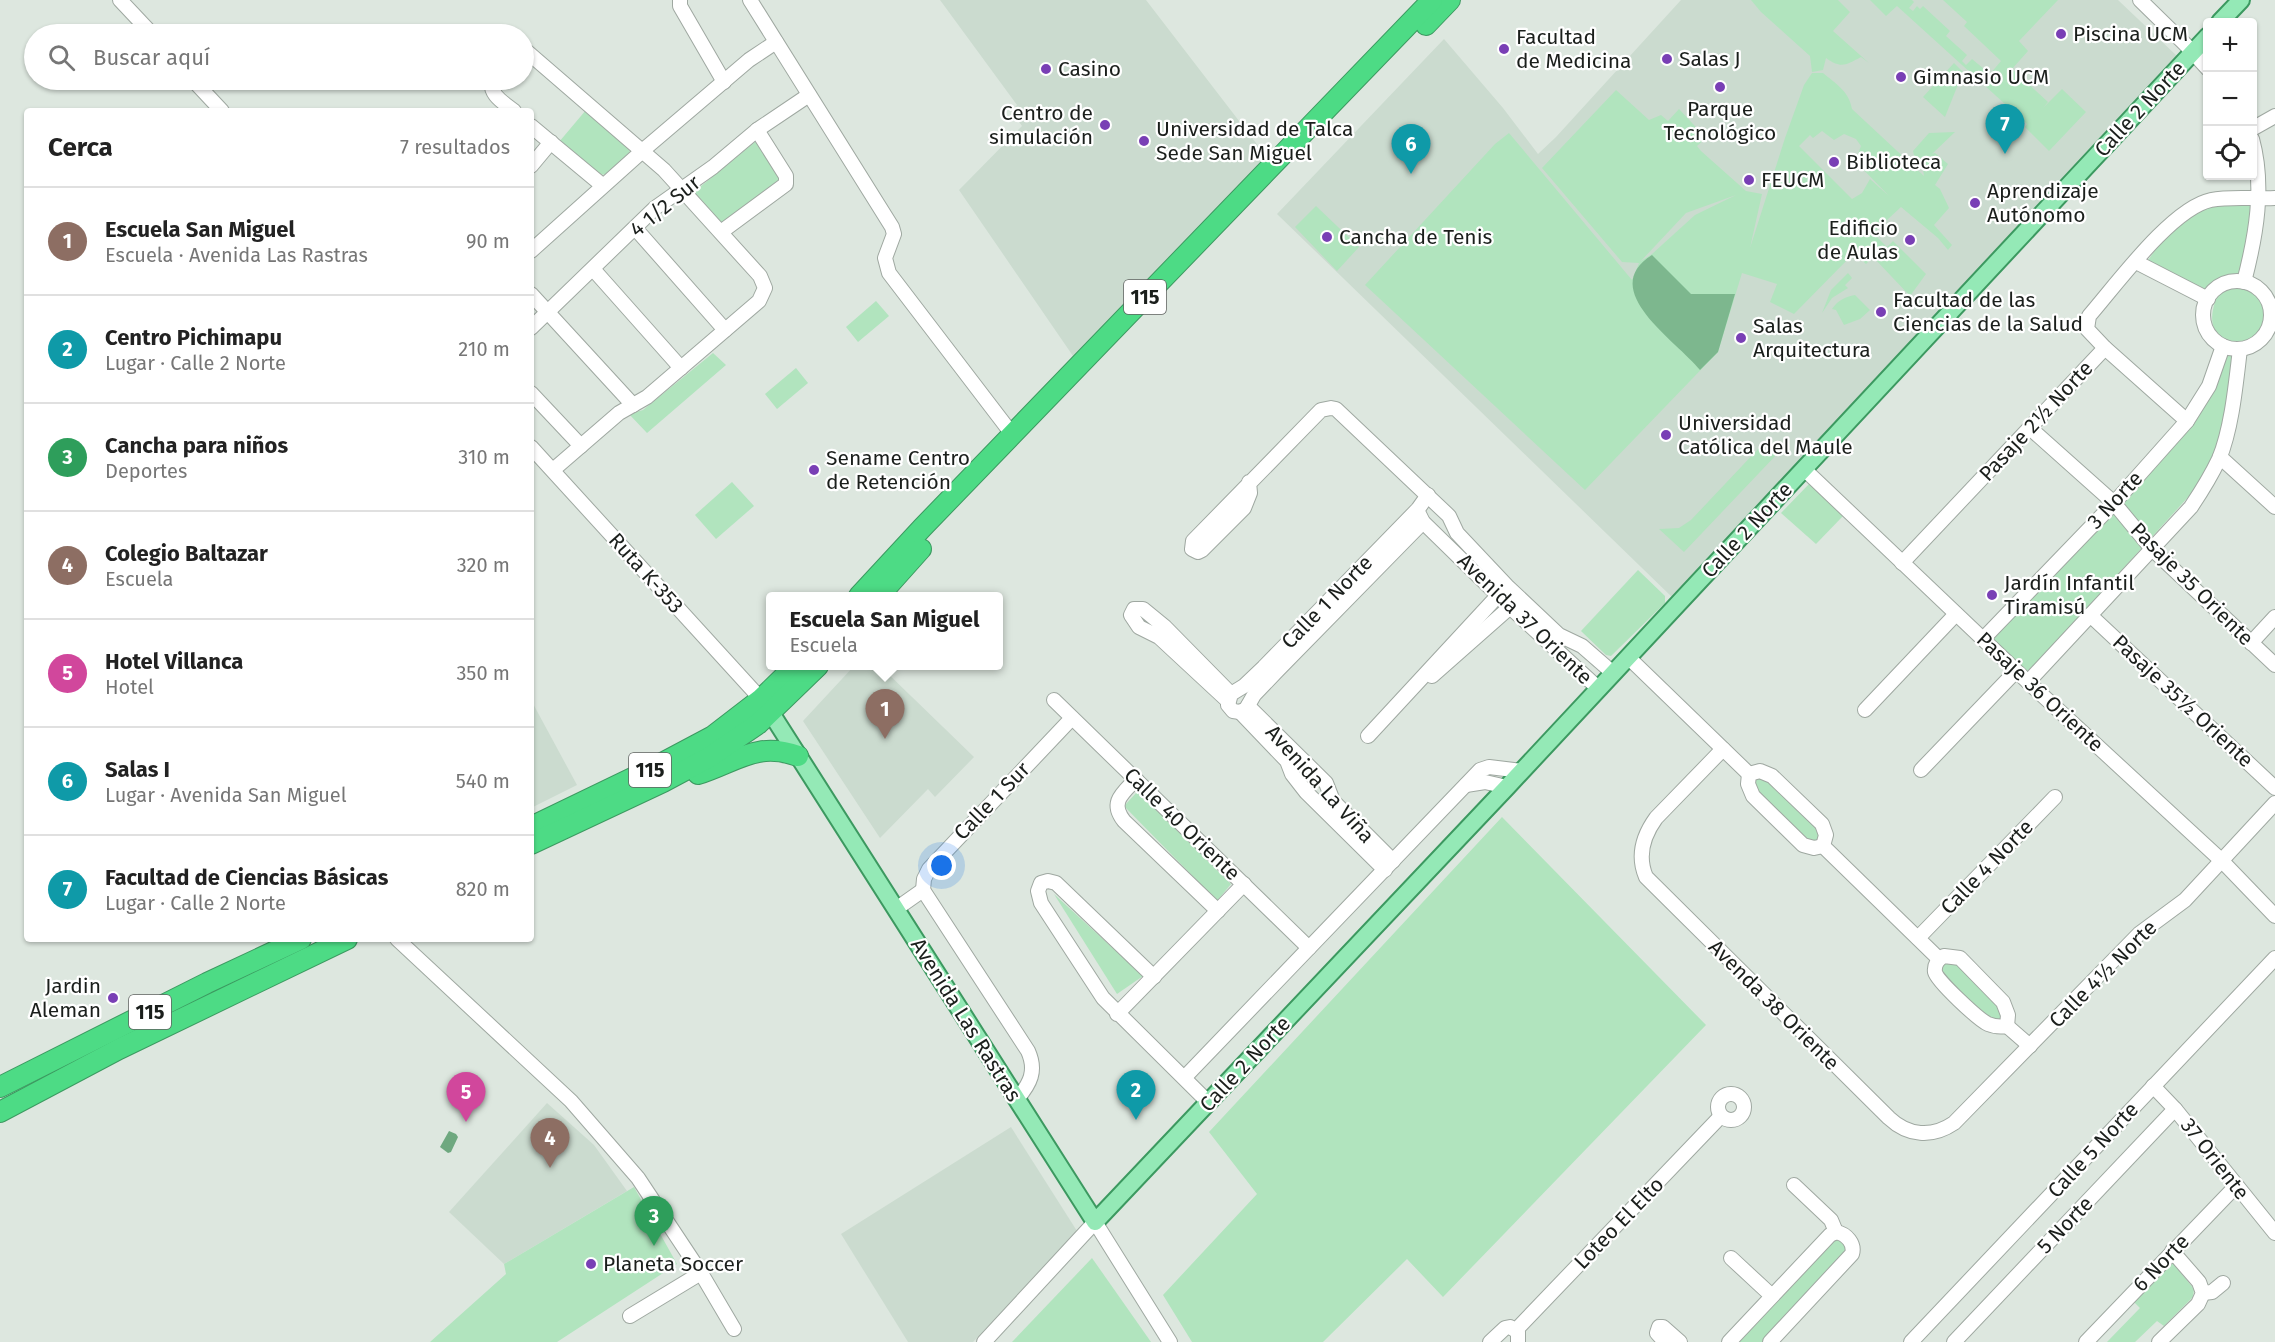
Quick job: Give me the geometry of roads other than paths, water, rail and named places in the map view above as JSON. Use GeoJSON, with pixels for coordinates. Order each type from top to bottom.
{"type":"FeatureCollection","features":[{"type":"Feature","properties":{"kind":"highway","name":"115"},"geometry":{"type":"LineString","coordinates":[[864,592],[1012,434],[1432,0]]}},
{"type":"Feature","properties":{"kind":"highway","name":"115"},"geometry":{"type":"LineString","coordinates":[[883,592],[959,508],[1450,0]]}},
{"type":"Feature","properties":{"kind":"highway","name":"115"},"geometry":{"type":"LineString","coordinates":[[534,843],[663,782],[708,758],[758,724],[766,706],[792,670]]}},
{"type":"Feature","properties":{"kind":"highway","name":"115"},"geometry":{"type":"LineString","coordinates":[[534,826],[697,745],[766,706],[813,670]]}},
{"type":"Feature","properties":{"kind":"highway"},"geometry":{"type":"LineString","coordinates":[[663,782],[705,772],[759,750],[782,751],[798,756]]}},
{"type":"Feature","properties":{"kind":"highway","name":"115"},"geometry":{"type":"LineString","coordinates":[[0,1087],[207,983],[295,942]]}},
{"type":"Feature","properties":{"kind":"highway","name":"115"},"geometry":{"type":"LineString","coordinates":[[0,1112],[119,1049],[341,942]]}},
{"type":"Feature","properties":{"kind":"main road"},"geometry":{"type":"LineString","coordinates":[[2224,18],[2241,0]]}},
{"type":"Feature","properties":{"kind":"main road","name":"Calle 2 Norte"},"geometry":{"type":"LineString","coordinates":[[1095,1222],[1599,689],[2203,41]]}},
{"type":"Feature","properties":{"kind":"main road","name":"Avenida Las Rastras"},"geometry":{"type":"LineString","coordinates":[[766,706],[1095,1222]]}},
{"type":"Feature","properties":{"kind":"street"},"geometry":{"type":"LineString","coordinates":[[120,0],[143,24]]}},
{"type":"Feature","properties":{"kind":"street"},"geometry":{"type":"LineString","coordinates":[[680,0],[680,6],[724,82]]}},
{"type":"Feature","properties":{"kind":"street"},"geometry":{"type":"LineString","coordinates":[[750,0],[893,231],[894,234],[885,258],[889,273],[1012,434]]}},
{"type":"Feature","properties":{"kind":"street"},"geometry":{"type":"LineString","coordinates":[[2140,0],[2203,64]]}},
{"type":"Feature","properties":{"kind":"street"},"geometry":{"type":"LineString","coordinates":[[534,248],[643,150],[749,60],[776,42]]}},
{"type":"Feature","properties":{"kind":"street"},"geometry":{"type":"LineString","coordinates":[[534,57],[643,150],[682,189],[763,279],[765,288],[759,301],[681,368],[647,397],[619,413],[553,470]]}},
{"type":"Feature","properties":{"kind":"street"},"geometry":{"type":"LineString","coordinates":[[202,90],[219,108]]}},
{"type":"Feature","properties":{"kind":"street"},"geometry":{"type":"LineString","coordinates":[[492,90],[494,95],[510,108]]}},
{"type":"Feature","properties":{"kind":"street","name":"4 1/2 Sur"},"geometry":{"type":"LineString","coordinates":[[534,325],[655,208],[713,167],[757,130],[809,95]]}},
{"type":"Feature","properties":{"kind":"street"},"geometry":{"type":"LineString","coordinates":[[2257,127],[2275,116]]}},
{"type":"Feature","properties":{"kind":"street"},"geometry":{"type":"LineString","coordinates":[[534,128],[602,185]]}},
{"type":"Feature","properties":{"kind":"street"},"geometry":{"type":"LineString","coordinates":[[721,232],[786,184],[786,176],[757,130]]}},
{"type":"Feature","properties":{"kind":"street"},"geometry":{"type":"LineString","coordinates":[[534,162],[551,142]]}},
{"type":"Feature","properties":{"kind":"street"},"geometry":{"type":"LineString","coordinates":[[2244,282],[2252,248],[2258,199],[2257,164]]}},
{"type":"Feature","properties":{"kind":"street","name":"Pasaje 2½ Norte"},"geometry":{"type":"LineString","coordinates":[[1902,562],[2031,429],[2105,348],[2087,329],[2089,316],[2168,227],[2190,209],[2210,200],[2275,198]]}},
{"type":"Feature","properties":{"kind":"street"},"geometry":{"type":"LineString","coordinates":[[634,228],[725,330]]}},
{"type":"Feature","properties":{"kind":"street"},"geometry":{"type":"LineString","coordinates":[[2136,262],[2208,299]]}},
{"type":"Feature","properties":{"kind":"street"},"geometry":{"type":"LineString","coordinates":[[593,269],[681,368]]}},
{"type":"Feature","properties":{"kind":"street"},"geometry":{"type":"LineString","coordinates":[[2244,282],[2262,292],[2272,305],[2271,332],[2255,344],[2240,349],[2223,346],[2209,333],[2205,323],[2204,312],[2208,299],[2223,285],[2244,282]]}},
{"type":"Feature","properties":{"kind":"street"},"geometry":{"type":"LineString","coordinates":[[534,297],[633,405]]}},
{"type":"Feature","properties":{"kind":"street","name":"3 Norte"},"geometry":{"type":"LineString","coordinates":[[1983,639],[2114,503],[2187,422],[2209,386],[2223,346]]}},
{"type":"Feature","properties":{"kind":"street"},"geometry":{"type":"LineString","coordinates":[[2105,348],[2187,422]]}},
{"type":"Feature","properties":{"kind":"street"},"geometry":{"type":"LineString","coordinates":[[2028,682],[2191,507],[2204,487],[2220,457],[2235,395],[2240,349]]}},
{"type":"Feature","properties":{"kind":"street"},"geometry":{"type":"LineString","coordinates":[[534,396],[581,446]]}},
{"type":"Feature","properties":{"kind":"street","name":"Avenida 37 Oriente"},"geometry":{"type":"LineString","coordinates":[[1249,482],[1321,410],[1331,408],[1340,412],[1449,516],[1455,530],[1456,543]]}},
{"type":"Feature","properties":{"kind":"street","name":"Pasaje 35 Oriente"},"geometry":{"type":"LineString","coordinates":[[2031,429],[2114,503],[2152,549],[2275,665]]}},
{"type":"Feature","properties":{"kind":"street","name":"Ruta K-353"},"geometry":{"type":"LineString","coordinates":[[534,450],[766,706]]}},
{"type":"Feature","properties":{"kind":"street"},"geometry":{"type":"LineString","coordinates":[[2220,457],[2275,507]]}},
{"type":"Feature","properties":{"kind":"street","name":"Pasaje 36 Oriente"},"geometry":{"type":"LineString","coordinates":[[1804,469],[2016,671],[2222,861],[2275,916]]}},
{"type":"Feature","properties":{"kind":"street"},"geometry":{"type":"LineString","coordinates":[[1249,482],[1250,493],[1244,508],[1202,550],[1198,552],[1192,549],[1193,541],[1249,482]]}},
{"type":"Feature","properties":{"kind":"street"},"geometry":{"type":"LineString","coordinates":[[1420,515],[1428,495]]}},
{"type":"Feature","properties":{"kind":"street","name":"Avenida 37 Oriente"},"geometry":{"type":"LineString","coordinates":[[1420,515],[1456,543],[1503,590],[1521,597],[1559,635],[1582,646],[1613,674]]}},
{"type":"Feature","properties":{"kind":"street","name":"Calle 1 Norte"},"geometry":{"type":"LineString","coordinates":[[1231,696],[1264,667],[1420,515]]}},
{"type":"Feature","properties":{"kind":"street","name":"Calle 1 Norte"},"geometry":{"type":"LineString","coordinates":[[1246,707],[1420,515]]}},
{"type":"Feature","properties":{"kind":"street"},"geometry":{"type":"LineString","coordinates":[[1368,736],[1503,590]]}},
{"type":"Feature","properties":{"kind":"street","name":"Avenida 37 Oriente"},"geometry":{"type":"LineString","coordinates":[[1503,590],[1510,608],[1599,689]]}},
{"type":"Feature","properties":{"kind":"street"},"geometry":{"type":"LineString","coordinates":[[1419,680],[1440,671],[1521,597]]}},
{"type":"Feature","properties":{"kind":"street"},"geometry":{"type":"LineString","coordinates":[[1231,696],[1159,637],[1135,624],[1131,615],[1134,609],[1143,609],[1165,627],[1231,696],[1230,709],[1246,707]]}},
{"type":"Feature","properties":{"kind":"street"},"geometry":{"type":"LineString","coordinates":[[1865,710],[1956,614]]}},
{"type":"Feature","properties":{"kind":"street","name":"Pasaje 35½ Oriente"},"geometry":{"type":"LineString","coordinates":[[2091,615],[2275,788]]}},
{"type":"Feature","properties":{"kind":"street"},"geometry":{"type":"LineString","coordinates":[[2251,644],[2275,617]]}},
{"type":"Feature","properties":{"kind":"street"},"geometry":{"type":"LineString","coordinates":[[1628,657],[1749,774]]}},
{"type":"Feature","properties":{"kind":"street"},"geometry":{"type":"LineString","coordinates":[[1921,770],[2016,671]]}},
{"type":"Feature","properties":{"kind":"street","name":"Calle 40 Oriente"},"geometry":{"type":"LineString","coordinates":[[1054,700],[1310,948]]}},
{"type":"Feature","properties":{"kind":"street","name":"Avenida La Viña"},"geometry":{"type":"LineString","coordinates":[[1246,707],[1320,777],[1339,808],[1389,866]]}},
{"type":"Feature","properties":{"kind":"street","name":"Avenida La Viña"},"geometry":{"type":"LineString","coordinates":[[1246,707],[1306,792],[1389,866]]}},
{"type":"Feature","properties":{"kind":"street","name":"Calle 1 Sur"},"geometry":{"type":"LineString","coordinates":[[923,890],[924,879],[929,869],[1072,718]]}},
{"type":"Feature","properties":{"kind":"street","name":"Avenda 38 Oriente"},"geometry":{"type":"LineString","coordinates":[[1723,749],[1656,818],[1645,837],[1641,857],[1646,877],[1888,1118],[1901,1128],[1924,1134]]}},
{"type":"Feature","properties":{"kind":"street","name":"Calle 2 Norte"},"geometry":{"type":"LineString","coordinates":[[1185,1077],[1480,770],[1484,768],[1521,771]]}},
{"type":"Feature","properties":{"kind":"street"},"geometry":{"type":"LineString","coordinates":[[1749,774],[1760,771],[1772,776],[1822,824],[1826,835],[1823,846]]}},
{"type":"Feature","properties":{"kind":"street"},"geometry":{"type":"LineString","coordinates":[[1749,774],[1749,790],[1778,821],[1803,845],[1814,848],[1823,846]]}},
{"type":"Feature","properties":{"kind":"street"},"geometry":{"type":"LineString","coordinates":[[1136,779],[1120,797],[1117,803],[1118,812],[1218,911]]}},
{"type":"Feature","properties":{"kind":"street"},"geometry":{"type":"LineString","coordinates":[[1466,785],[1485,782],[1507,787]]}},
{"type":"Feature","properties":{"kind":"street","name":"Calle 4 Norte"},"geometry":{"type":"LineString","coordinates":[[1918,938],[2055,796]]}},
{"type":"Feature","properties":{"kind":"street","name":"Calle 4½ Norte"},"geometry":{"type":"LineString","coordinates":[[1924,1134],[1940,1131],[1954,1123],[2139,934],[2185,900],[2275,803]]}},
{"type":"Feature","properties":{"kind":"street"},"geometry":{"type":"LineString","coordinates":[[1823,846],[1939,959]]}},
{"type":"Feature","properties":{"kind":"street"},"geometry":{"type":"LineString","coordinates":[[1154,977],[1056,883],[1044,881],[1039,886],[1041,903],[1103,998],[1209,1103]]}},
{"type":"Feature","properties":{"kind":"street"},"geometry":{"type":"LineString","coordinates":[[1117,1014],[1244,884]]}},
{"type":"Feature","properties":{"kind":"street"},"geometry":{"type":"LineString","coordinates":[[896,909],[923,890],[1031,1057],[1032,1078],[1029,1086],[1017,1100]]}},
{"type":"Feature","properties":{"kind":"street"},"geometry":{"type":"LineString","coordinates":[[400,942],[571,1101],[638,1178],[701,1273],[734,1329]]}},
{"type":"Feature","properties":{"kind":"street"},"geometry":{"type":"LineString","coordinates":[[1939,959],[1950,956],[1960,958],[2003,1002],[2008,1015],[2007,1026]]}},
{"type":"Feature","properties":{"kind":"street","name":"Calle 5 Norte"},"geometry":{"type":"LineString","coordinates":[[1911,1342],[2275,958]]}},
{"type":"Feature","properties":{"kind":"street"},"geometry":{"type":"LineString","coordinates":[[1939,959],[1935,972],[1940,981],[1986,1022],[2007,1026],[2030,1046]]}},
{"type":"Feature","properties":{"kind":"street","name":"37 Oriente"},"geometry":{"type":"LineString","coordinates":[[2153,1086],[2175,1109],[2275,1233]]}},
{"type":"Feature","properties":{"kind":"street"},"geometry":{"type":"LineString","coordinates":[[0,1124],[25,1099]]}},
{"type":"Feature","properties":{"kind":"street","name":"5 Norte"},"geometry":{"type":"LineString","coordinates":[[1954,1342],[2175,1109]]}},
{"type":"Feature","properties":{"kind":"street","name":"Loteo El Elto"},"geometry":{"type":"LineString","coordinates":[[1490,1342],[1504,1328],[1510,1327],[1517,1336],[1721,1116]]}},
{"type":"Feature","properties":{"kind":"street"},"geometry":{"type":"LineString","coordinates":[[1794,1185],[1831,1220],[1836,1232]]}},
{"type":"Feature","properties":{"kind":"street","name":"6 Norte"},"geometry":{"type":"LineString","coordinates":[[2086,1342],[2236,1186]]}},
{"type":"Feature","properties":{"kind":"street","name":"Calle 2 Norte"},"geometry":{"type":"LineString","coordinates":[[984,1342],[1095,1222]]}},
{"type":"Feature","properties":{"kind":"street","name":"Avenida Las Rastras"},"geometry":{"type":"LineString","coordinates":[[1095,1222],[1170,1342]]}},
{"type":"Feature","properties":{"kind":"street"},"geometry":{"type":"LineString","coordinates":[[1729,1342],[1830,1235],[1836,1232],[1844,1234],[1853,1247],[1852,1254],[1770,1342]]}},
{"type":"Feature","properties":{"kind":"street"},"geometry":{"type":"LineString","coordinates":[[2159,1342],[2198,1304],[2203,1293],[2199,1282],[2172,1251]]}},
{"type":"Feature","properties":{"kind":"street"},"geometry":{"type":"LineString","coordinates":[[1731,1258],[1772,1296]]}},
{"type":"Feature","properties":{"kind":"street"},"geometry":{"type":"LineString","coordinates":[[630,1316],[701,1273]]}},
{"type":"Feature","properties":{"kind":"street"},"geometry":{"type":"LineString","coordinates":[[2203,1293],[2212,1292],[2223,1283]]}},
{"type":"Feature","properties":{"kind":"street"},"geometry":{"type":"LineString","coordinates":[[1665,1342],[1657,1333],[1659,1327],[1665,1328],[1680,1342]]}},
{"type":"Feature","properties":{"kind":"place","name":"Piscina UCM"},"geometry":{"type":"Point","coordinates":[2061,34]}},
{"type":"Feature","properties":{"kind":"place","name":"Facultad de Medicina"},"geometry":{"type":"Point","coordinates":[1504,49]}},
{"type":"Feature","properties":{"kind":"place","name":"Salas J"},"geometry":{"type":"Point","coordinates":[1667,59]}},
{"type":"Feature","properties":{"kind":"place","name":"Casino"},"geometry":{"type":"Point","coordinates":[1046,69]}},
{"type":"Feature","properties":{"kind":"place","name":"Gimnasio UCM"},"geometry":{"type":"Point","coordinates":[1901,77]}},
{"type":"Feature","properties":{"kind":"place","name":"Parque Tecnológico"},"geometry":{"type":"Point","coordinates":[1720,87]}},
{"type":"Feature","properties":{"kind":"place","name":"Centro de simulación"},"geometry":{"type":"Point","coordinates":[1105,125]}},
{"type":"Feature","properties":{"kind":"place","name":"Universidad de Talca Sede San Miguel"},"geometry":{"type":"Point","coordinates":[1144,141]}},
{"type":"Feature","properties":{"kind":"place","name":"Facultad de Ciencias Básicas"},"geometry":{"type":"Point","coordinates":[2005,154]}},
{"type":"Feature","properties":{"kind":"place","name":"Biblioteca"},"geometry":{"type":"Point","coordinates":[1834,162]}},
{"type":"Feature","properties":{"kind":"place","name":"Salas I"},"geometry":{"type":"Point","coordinates":[1411,174]}},
{"type":"Feature","properties":{"kind":"place","name":"FEUCM"},"geometry":{"type":"Point","coordinates":[1749,180]}},
{"type":"Feature","properties":{"kind":"place","name":"Aprendizaje Autónomo"},"geometry":{"type":"Point","coordinates":[1975,203]}},
{"type":"Feature","properties":{"kind":"place","name":"Cancha de Tenis"},"geometry":{"type":"Point","coordinates":[1327,237]}},
{"type":"Feature","properties":{"kind":"place","name":"Edificio de Aulas"},"geometry":{"type":"Point","coordinates":[1910,240]}},
{"type":"Feature","properties":{"kind":"place","name":"Facultad de las Ciencias de la Salud"},"geometry":{"type":"Point","coordinates":[1881,312]}},
{"type":"Feature","properties":{"kind":"place","name":"Salas Arquitectura"},"geometry":{"type":"Point","coordinates":[1741,338]}},
{"type":"Feature","properties":{"kind":"place","name":"Universidad Católica del Maule"},"geometry":{"type":"Point","coordinates":[1666,435]}},
{"type":"Feature","properties":{"kind":"place","name":"Sename Centro de Retención"},"geometry":{"type":"Point","coordinates":[814,470]}},
{"type":"Feature","properties":{"kind":"place","name":"Jardín Infantil Tiramisú"},"geometry":{"type":"Point","coordinates":[1992,595]}},
{"type":"Feature","properties":{"kind":"place","name":"Escuela San Miguel"},"geometry":{"type":"Point","coordinates":[885,739]}},
{"type":"Feature","properties":{"kind":"place","name":"Jardin Aleman"},"geometry":{"type":"Point","coordinates":[113,998]}},
{"type":"Feature","properties":{"kind":"place","name":"Centro Pichimapu"},"geometry":{"type":"Point","coordinates":[1136,1120]}},
{"type":"Feature","properties":{"kind":"place","name":"Hotel Villanca"},"geometry":{"type":"Point","coordinates":[466,1122]}},
{"type":"Feature","properties":{"kind":"place","name":"Colegio Baltazar"},"geometry":{"type":"Point","coordinates":[550,1168]}},
{"type":"Feature","properties":{"kind":"place","name":"Cancha para niños"},"geometry":{"type":"Point","coordinates":[654,1246]}},
{"type":"Feature","properties":{"kind":"place","name":"Planeta Soccer"},"geometry":{"type":"Point","coordinates":[591,1264]}}]}
